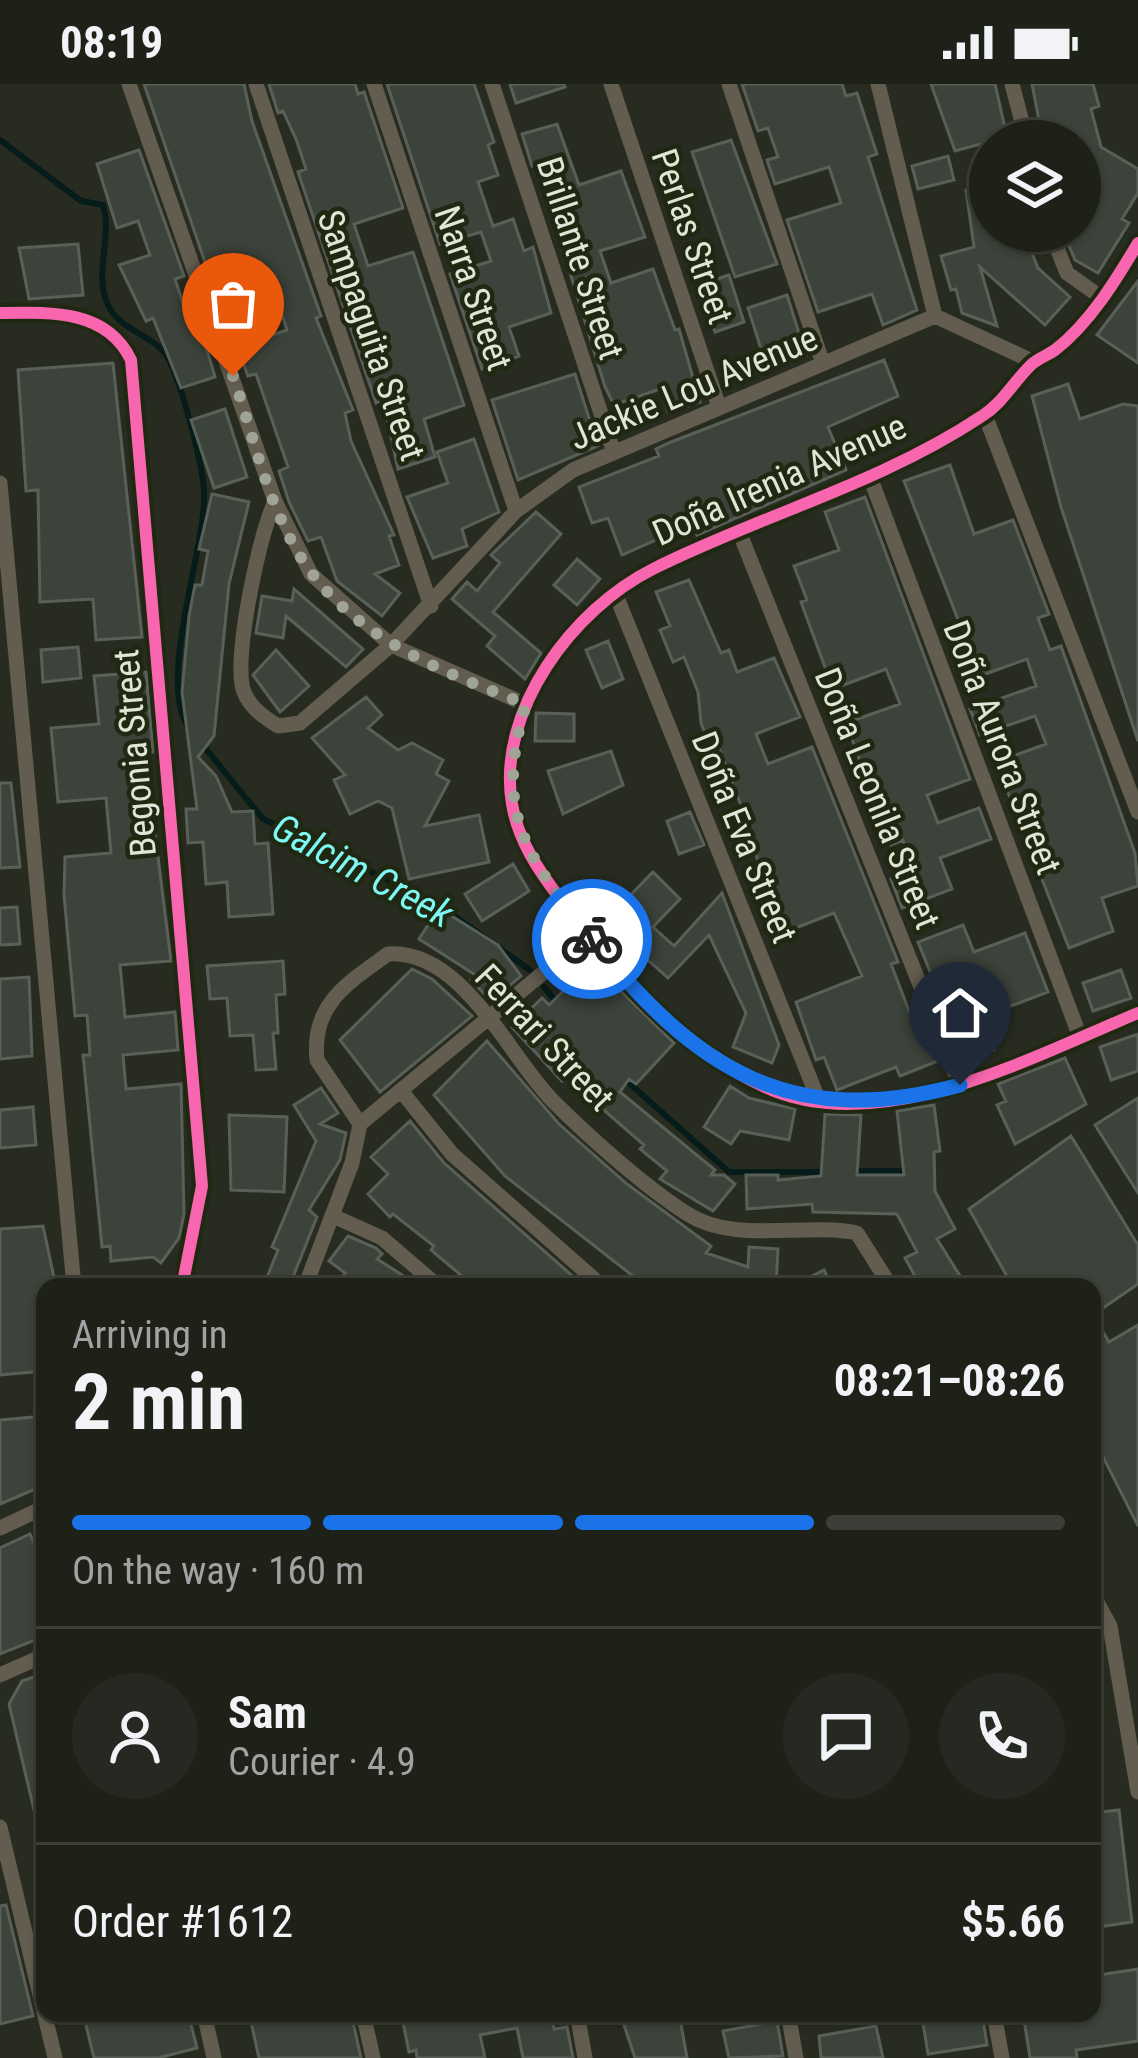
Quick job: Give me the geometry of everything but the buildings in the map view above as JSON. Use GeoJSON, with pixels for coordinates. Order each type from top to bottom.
{"type":"FeatureCollection","features":[{"type":"Feature","properties":{"kind":"street"},"geometry":{"type":"LineString","coordinates":[[129,84],[275,501],[311,574],[391,646],[526,704]]}},
{"type":"Feature","properties":{"kind":"street","name":"Sampaguita Street"},"geometry":{"type":"LineString","coordinates":[[256,84],[431,606]]}},
{"type":"Feature","properties":{"kind":"street","name":"Narra Street"},"geometry":{"type":"LineString","coordinates":[[374,84],[516,511]]}},
{"type":"Feature","properties":{"kind":"street","name":"Brillante Street"},"geometry":{"type":"LineString","coordinates":[[492,84],[613,450]]}},
{"type":"Feature","properties":{"kind":"street","name":"Perlas Street"},"geometry":{"type":"LineString","coordinates":[[611,84],[719,406]]}},
{"type":"Feature","properties":{"kind":"street"},"geometry":{"type":"LineString","coordinates":[[729,84],[823,364]]}},
{"type":"Feature","properties":{"kind":"street"},"geometry":{"type":"LineString","coordinates":[[878,84],[934,316],[1034,362]]}},
{"type":"Feature","properties":{"kind":"street"},"geometry":{"type":"LineString","coordinates":[[1012,84],[1021,120]]}},
{"type":"Feature","properties":{"kind":"street","name":"Doña Irenia Avenue"},"geometry":{"type":"LineString","coordinates":[[1138,243],[1078,329],[1034,362],[985,415],[870,477],[650,570],[616,595],[554,657],[526,704],[511,772],[520,837],[589,935],[662,1021],[699,1050],[774,1091],[819,1101],[883,1100],[960,1085],[1138,1013]]}},
{"type":"Feature","properties":{"kind":"street"},"geometry":{"type":"LineString","coordinates":[[1058,252],[1067,273],[1102,298]]}},
{"type":"Feature","properties":{"kind":"street","name":"Begonia Street"},"geometry":{"type":"LineString","coordinates":[[0,313],[83,318],[111,332],[131,360],[202,1186],[186,1278]]}},
{"type":"Feature","properties":{"kind":"street","name":"Jackie Lou Avenue"},"geometry":{"type":"LineString","coordinates":[[275,501],[259,551],[242,685],[253,708],[278,726],[300,723],[391,646],[516,511],[573,470],[934,316]]}},
{"type":"Feature","properties":{"kind":"street"},"geometry":{"type":"LineString","coordinates":[[985,415],[1138,812]]}},
{"type":"Feature","properties":{"kind":"street","name":"Doña Aurora Street"},"geometry":{"type":"LineString","coordinates":[[870,477],[1080,1037]]}},
{"type":"Feature","properties":{"kind":"street"},"geometry":{"type":"LineString","coordinates":[[0,483],[8,654],[73,1278]]}},
{"type":"Feature","properties":{"kind":"street","name":"Doña Leonila Street"},"geometry":{"type":"LineString","coordinates":[[740,534],[960,1085]]}},
{"type":"Feature","properties":{"kind":"street","name":"Doña Eva Street"},"geometry":{"type":"LineString","coordinates":[[616,595],[819,1101]]}},
{"type":"Feature","properties":{"kind":"street"},"geometry":{"type":"LineString","coordinates":[[309,1278],[360,1124],[589,935]]}},
{"type":"Feature","properties":{"kind":"street","name":"Ferrari Street"},"geometry":{"type":"LineString","coordinates":[[360,1124],[317,1060],[317,1031],[336,992],[388,954],[403,953],[448,976],[554,1102],[688,1215],[739,1229],[828,1227],[857,1233],[885,1278]]}},
{"type":"Feature","properties":{"kind":"street"},"geometry":{"type":"LineString","coordinates":[[402,1092],[452,1154],[593,1278]]}},
{"type":"Feature","properties":{"kind":"street"},"geometry":{"type":"LineString","coordinates":[[333,1216],[382,1238],[429,1278]]}},
{"type":"Feature","properties":{"kind":"street"},"geometry":{"type":"LineString","coordinates":[[0,1528],[36,1512]]}},
{"type":"Feature","properties":{"kind":"street"},"geometry":{"type":"LineString","coordinates":[[1101,1609],[1110,1625],[1138,1792]]}},
{"type":"Feature","properties":{"kind":"street"},"geometry":{"type":"LineString","coordinates":[[0,1675],[36,1659]]}},
{"type":"Feature","properties":{"kind":"street"},"geometry":{"type":"LineString","coordinates":[[0,1827],[36,1978]]}},
{"type":"Feature","properties":{"kind":"street"},"geometry":{"type":"LineString","coordinates":[[46,2022],[55,2058]]}},
{"type":"Feature","properties":{"kind":"street"},"geometry":{"type":"LineString","coordinates":[[205,2022],[214,2058]]}},
{"type":"Feature","properties":{"kind":"street"},"geometry":{"type":"LineString","coordinates":[[365,2022],[373,2058]]}},
{"type":"Feature","properties":{"kind":"street"},"geometry":{"type":"LineString","coordinates":[[579,2022],[585,2058]]}},
{"type":"Feature","properties":{"kind":"street"},"geometry":{"type":"LineString","coordinates":[[790,2022],[796,2058]]}},
{"type":"Feature","properties":{"kind":"street"},"geometry":{"type":"LineString","coordinates":[[996,2022],[1002,2058]]}},
{"type":"Feature","properties":{"kind":"waterway","name":"Galcim Creek"},"geometry":{"type":"LineString","coordinates":[[0,140],[81,201],[103,205],[102,280],[108,305],[119,320],[164,352],[183,398],[204,494],[178,682],[181,709],[190,729]]}},
{"type":"Feature","properties":{"kind":"waterway","name":"Galcim Creek"},"geometry":{"type":"LineString","coordinates":[[202,744],[263,819],[439,905],[530,970]]}},
{"type":"Feature","properties":{"kind":"waterway","name":"Galcim Creek"},"geometry":{"type":"LineString","coordinates":[[544,987],[557,1003]]}},
{"type":"Feature","properties":{"kind":"waterway","name":"Galcim Creek"},"geometry":{"type":"LineString","coordinates":[[621,1076],[729,1172],[830,1172]]}},
{"type":"Feature","properties":{"kind":"waterway","name":"Galcim Creek"},"geometry":{"type":"LineString","coordinates":[[855,1171],[908,1171]]}},
{"type":"Feature","properties":{"kind":"cycle path"},"geometry":{"type":"LineString","coordinates":[[1138,243],[1080,327],[1032,364],[982,416],[903,461],[653,569],[595,610],[569,636],[528,699],[510,769],[512,804],[524,843],[583,928],[677,1030],[765,1087],[809,1101],[857,1104],[906,1098],[1004,1069],[1138,1013]]}},
{"type":"Feature","properties":{"kind":"cycle path"},"geometry":{"type":"LineString","coordinates":[[0,313],[57,314],[92,322],[120,343],[131,360],[202,1186],[184,1278]]}},
{"type":"Feature","properties":{"kind":"way so far"},"geometry":{"type":"LineString","coordinates":[[233,376],[291,542],[311,574],[391,646],[526,704],[511,772],[511,801],[520,837],[592,939]]}},
{"type":"Feature","properties":{"kind":"route"},"geometry":{"type":"LineString","coordinates":[[592,939],[662,1021],[736,1074],[774,1091],[819,1101],[883,1100],[960,1085]]}}]}
